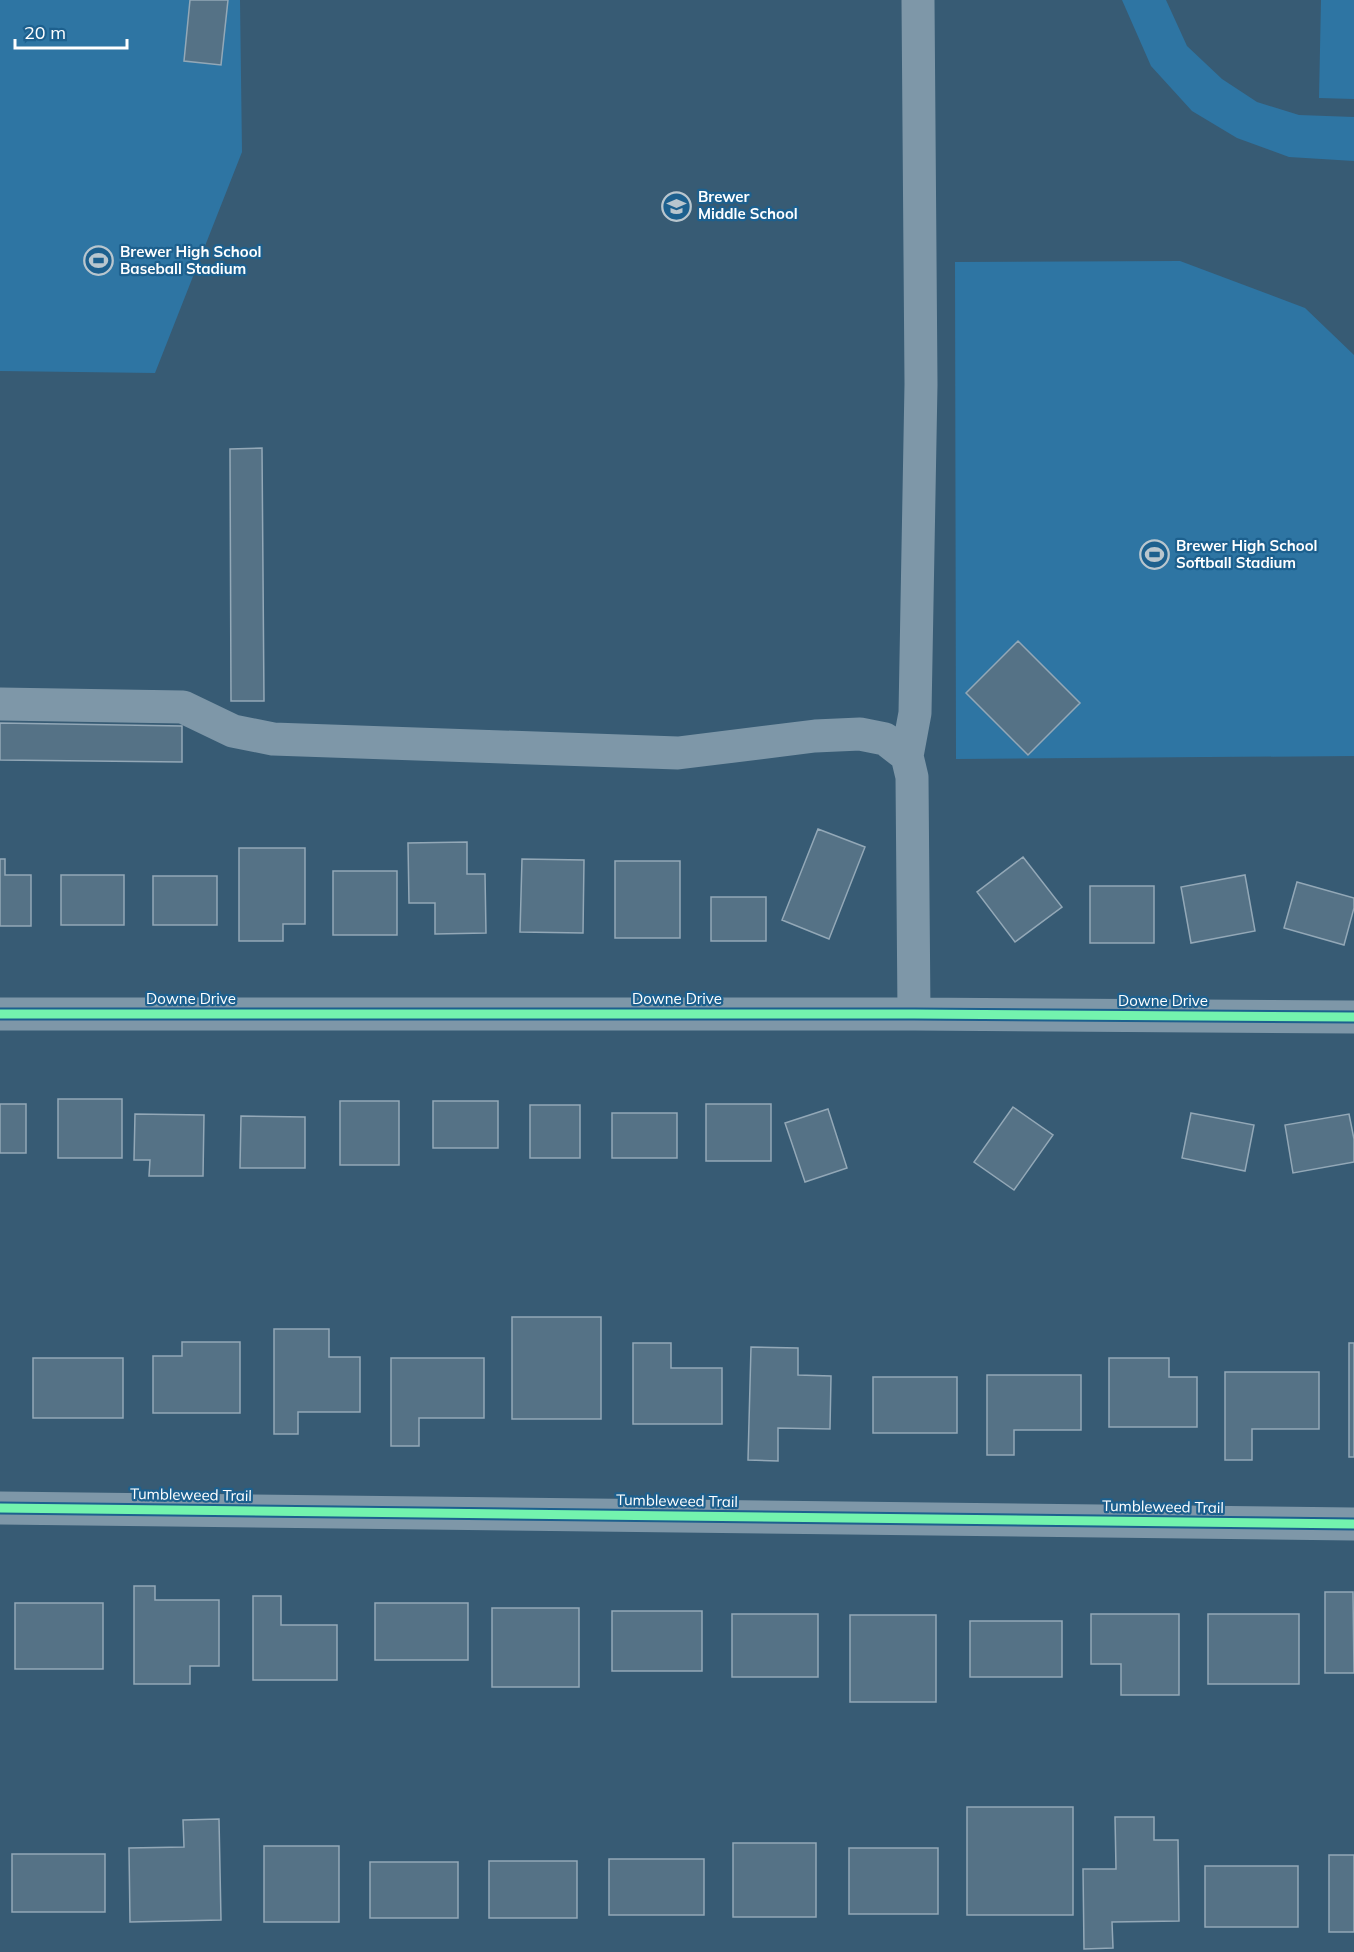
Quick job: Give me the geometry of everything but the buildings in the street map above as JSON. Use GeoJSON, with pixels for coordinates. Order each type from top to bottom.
{"type":"FeatureCollection","features":[{"type":"Feature","properties":{"kind":"street"},"geometry":{"type":"LineString","coordinates":[[914,1014],[912,777],[907,756],[915,713],[921,384],[918,0]]}},
{"type":"Feature","properties":{"kind":"street"},"geometry":{"type":"LineString","coordinates":[[0,704],[183,707],[233,731],[273,739],[678,753],[815,736],[860,734],[885,739],[907,756]]}},
{"type":"Feature","properties":{"kind":"street","name":"Downe Drive"},"geometry":{"type":"LineString","coordinates":[[0,1014],[914,1014],[1354,1017]]}},
{"type":"Feature","properties":{"kind":"street","name":"Tumbleweed Trail"},"geometry":{"type":"LineString","coordinates":[[0,1508],[1354,1524]]}},
{"type":"Feature","properties":{"kind":"shaded area","name":"Brewer High School Baseball Stadium"},"geometry":{"type":"Polygon","coordinates":[[[0,0],[240,0],[242,152],[155,373],[0,371],[0,0]]]}},
{"type":"Feature","properties":{"kind":"shaded area"},"geometry":{"type":"Polygon","coordinates":[[[1122,0],[1166,0],[1187,46],[1222,79],[1257,102],[1299,115],[1354,117],[1354,161],[1289,157],[1237,138],[1192,111],[1151,66],[1122,0]]]}},
{"type":"Feature","properties":{"kind":"shaded area"},"geometry":{"type":"Polygon","coordinates":[[[1321,0],[1354,0],[1354,99],[1319,98],[1321,0]]]}},
{"type":"Feature","properties":{"kind":"shaded area","name":"Brewer High School Softball Stadium"},"geometry":{"type":"Polygon","coordinates":[[[1180,261],[1305,308],[1354,355],[1354,756],[956,759],[955,262],[1180,261]]]}},
{"type":"Feature","properties":{"kind":"cycle path"},"geometry":{"type":"LineString","coordinates":[[0,1014],[914,1014],[1354,1017]]}},
{"type":"Feature","properties":{"kind":"cycle path"},"geometry":{"type":"LineString","coordinates":[[0,1508],[1354,1524]]}},
{"type":"Feature","properties":{"kind":"place","name":"Brewer Middle School"},"geometry":{"type":"Point","coordinates":[677,206]}},
{"type":"Feature","properties":{"kind":"place","name":"Brewer High School Baseball Stadium"},"geometry":{"type":"Point","coordinates":[99,261]}},
{"type":"Feature","properties":{"kind":"place","name":"Brewer High School Softball Stadium"},"geometry":{"type":"Point","coordinates":[1155,555]}}]}
